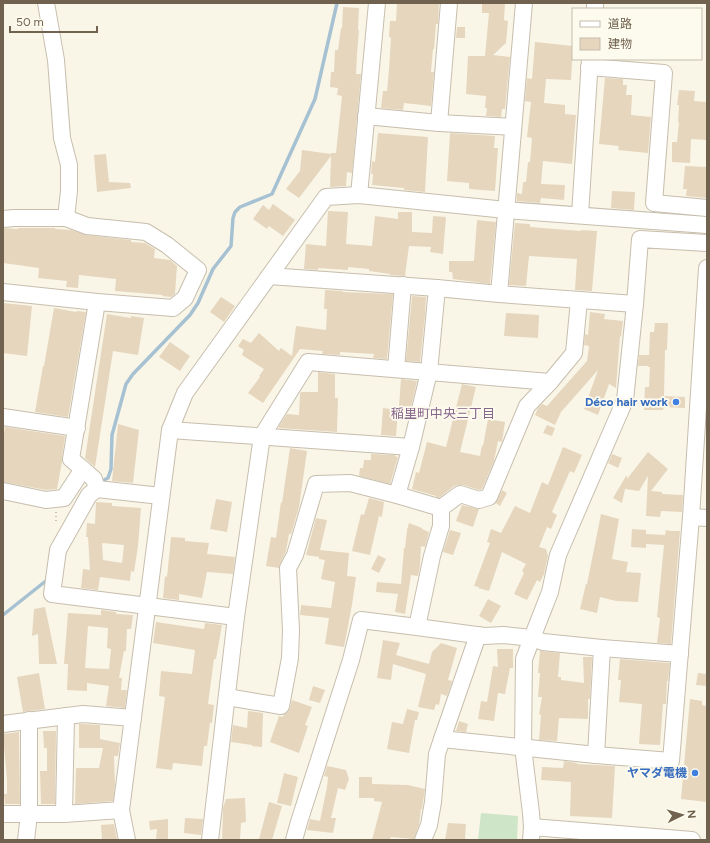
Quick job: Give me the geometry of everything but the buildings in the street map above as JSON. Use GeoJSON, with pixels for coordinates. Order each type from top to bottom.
{"type":"FeatureCollection","features":[{"type":"Feature","properties":{"kind":"street"},"geometry":{"type":"LineString","coordinates":[[46,3],[56,60],[62,138],[69,165],[69,191],[66,218]]}},
{"type":"Feature","properties":{"kind":"street"},"geometry":{"type":"LineString","coordinates":[[359,195],[377,3]]}},
{"type":"Feature","properties":{"kind":"street"},"geometry":{"type":"LineString","coordinates":[[439,123],[449,3]]}},
{"type":"Feature","properties":{"kind":"street"},"geometry":{"type":"LineString","coordinates":[[499,294],[524,3]]}},
{"type":"Feature","properties":{"kind":"street"},"geometry":{"type":"LineString","coordinates":[[580,215],[590,63],[664,74],[654,203],[707,208]]}},
{"type":"Feature","properties":{"kind":"street"},"geometry":{"type":"LineString","coordinates":[[366,116],[439,123],[513,127]]}},
{"type":"Feature","properties":{"kind":"street"},"geometry":{"type":"LineString","coordinates":[[128,840],[121,810],[125,770],[148,606],[170,430],[185,393],[326,197],[359,195],[506,210],[707,225]]}},
{"type":"Feature","properties":{"kind":"street"},"geometry":{"type":"LineString","coordinates":[[3,219],[66,218],[87,226],[146,232],[167,245],[198,270],[185,298],[173,308],[3,292]]}},
{"type":"Feature","properties":{"kind":"street"},"geometry":{"type":"LineString","coordinates":[[692,840],[652,837],[531,833],[523,748],[524,659],[550,592],[558,555],[625,400],[640,239],[707,243]]}},
{"type":"Feature","properties":{"kind":"street"},"geometry":{"type":"LineString","coordinates":[[442,739],[523,748],[671,761],[680,654],[699,518],[707,268]]}},
{"type":"Feature","properties":{"kind":"street"},"geometry":{"type":"LineString","coordinates":[[269,276],[403,285],[635,304]]}},
{"type":"Feature","properties":{"kind":"street"},"geometry":{"type":"LineString","coordinates":[[396,369],[403,285]]}},
{"type":"Feature","properties":{"kind":"street"},"geometry":{"type":"LineString","coordinates":[[397,495],[411,446],[429,372],[437,288]]}},
{"type":"Feature","properties":{"kind":"street"},"geometry":{"type":"LineString","coordinates":[[441,508],[460,494],[478,500],[489,497],[527,406],[574,354],[578,300]]}},
{"type":"Feature","properties":{"kind":"street"},"geometry":{"type":"LineString","coordinates":[[97,302],[71,459],[91,479],[161,496]]}},
{"type":"Feature","properties":{"kind":"street"},"geometry":{"type":"LineString","coordinates":[[210,840],[236,617],[262,436],[308,362],[550,382]]}},
{"type":"Feature","properties":{"kind":"street"},"geometry":{"type":"LineString","coordinates":[[3,417],[77,428]]}},
{"type":"Feature","properties":{"kind":"street"},"geometry":{"type":"LineString","coordinates":[[170,430],[411,446]]}},
{"type":"Feature","properties":{"kind":"street"},"geometry":{"type":"LineString","coordinates":[[3,491],[46,500],[64,498],[91,479]]}},
{"type":"Feature","properties":{"kind":"street"},"geometry":{"type":"LineString","coordinates":[[91,479],[89,495],[58,550],[52,594],[236,617]]}},
{"type":"Feature","properties":{"kind":"street"},"geometry":{"type":"LineString","coordinates":[[227,697],[281,706],[290,658],[291,630],[288,568],[295,556],[316,484],[350,483],[441,508]]}},
{"type":"Feature","properties":{"kind":"street"},"geometry":{"type":"LineString","coordinates":[[417,627],[432,556],[441,526],[441,508]]}},
{"type":"Feature","properties":{"kind":"street"},"geometry":{"type":"LineString","coordinates":[[294,840],[351,660],[361,620],[484,636],[504,635],[532,638],[543,642],[680,654]]}},
{"type":"Feature","properties":{"kind":"street"},"geometry":{"type":"LineString","coordinates":[[423,840],[429,825],[433,802],[437,754],[478,635]]}},
{"type":"Feature","properties":{"kind":"street"},"geometry":{"type":"LineString","coordinates":[[596,755],[602,648]]}},
{"type":"Feature","properties":{"kind":"street"},"geometry":{"type":"LineString","coordinates":[[3,724],[83,714],[133,718]]}},
{"type":"Feature","properties":{"kind":"street"},"geometry":{"type":"LineString","coordinates":[[64,814],[66,716]]}},
{"type":"Feature","properties":{"kind":"street"},"geometry":{"type":"LineString","coordinates":[[26,840],[29,814],[29,720]]}},
{"type":"Feature","properties":{"kind":"street"},"geometry":{"type":"LineString","coordinates":[[3,814],[64,814],[121,810]]}},
{"type":"Feature","properties":{"kind":"green space"},"geometry":{"type":"Polygon","coordinates":[[[481,813],[518,816],[517,840],[478,840],[481,813]]]}},
{"type":"Feature","properties":{"kind":"waterway"},"geometry":{"type":"LineString","coordinates":[[100,482],[108,478],[111,469],[112,435],[126,384],[133,374],[190,315],[198,303],[213,269],[231,246],[233,218],[235,212],[240,207],[272,194],[315,99],[337,3]]}},
{"type":"Feature","properties":{"kind":"waterway"},"geometry":{"type":"LineString","coordinates":[[3,615],[47,580],[48,577]]}},
{"type":"Feature","properties":{"kind":"place","name":"Déco hair work"},"geometry":{"type":"Point","coordinates":[676,402]}},
{"type":"Feature","properties":{"kind":"place","name":"ヤマダ電機"},"geometry":{"type":"Point","coordinates":[695,773]}},
{"type":"Feature","properties":{"kind":"district","name":"稲里町中央三丁目"},"geometry":{"type":"Point","coordinates":[443,413]}}]}
